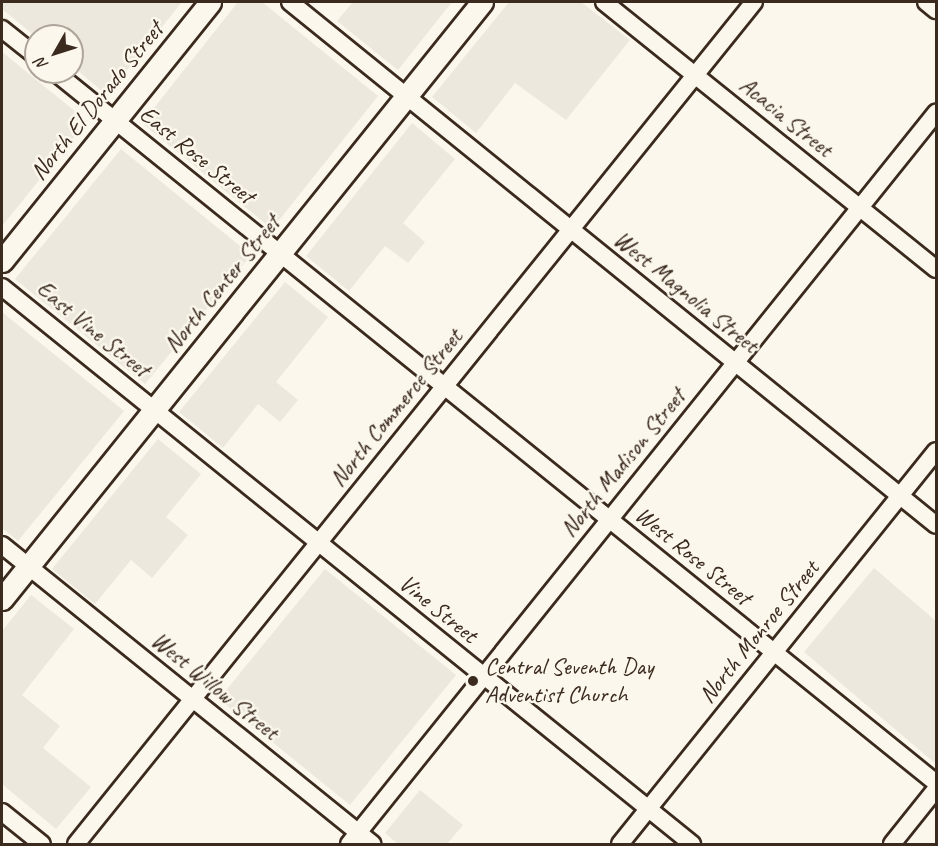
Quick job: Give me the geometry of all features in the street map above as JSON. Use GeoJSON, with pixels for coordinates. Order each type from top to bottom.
{"type":"FeatureCollection","features":[{"type":"Feature","properties":{"kind":"main road","name":"North El Dorado Street"},"geometry":{"type":"LineString","coordinates":[[2,261],[210,2]]}},
{"type":"Feature","properties":{"kind":"main road","name":"North Center Street"},"geometry":{"type":"LineString","coordinates":[[2,599],[482,2]]}},
{"type":"Feature","properties":{"kind":"street","name":"West Magnolia Street"},"geometry":{"type":"LineString","coordinates":[[290,2],[936,525]]}},
{"type":"Feature","properties":{"kind":"street","name":"Acacia Street"},"geometry":{"type":"LineString","coordinates":[[604,2],[936,269]]}},
{"type":"Feature","properties":{"kind":"street","name":"North Commerce Street"},"geometry":{"type":"LineString","coordinates":[[76,844],[754,2]]}},
{"type":"Feature","properties":{"kind":"street"},"geometry":{"type":"LineString","coordinates":[[926,2],[936,10]]}},
{"type":"Feature","properties":{"kind":"street"},"geometry":{"type":"LineString","coordinates":[[2,28],[24,46]]}},
{"type":"Feature","properties":{"kind":"street","name":"East Rose Street"},"geometry":{"type":"LineString","coordinates":[[70,84],[279,253]]}},
{"type":"Feature","properties":{"kind":"street","name":"North Madison Street"},"geometry":{"type":"LineString","coordinates":[[353,839],[936,113]]}},
{"type":"Feature","properties":{"kind":"street","name":"West Rose Street"},"geometry":{"type":"LineString","coordinates":[[279,253],[936,783]]}},
{"type":"Feature","properties":{"kind":"street","name":"East Vine Street"},"geometry":{"type":"LineString","coordinates":[[2,287],[154,409]]}},
{"type":"Feature","properties":{"kind":"street","name":"Vine Street"},"geometry":{"type":"LineString","coordinates":[[154,409],[692,844]]}},
{"type":"Feature","properties":{"kind":"street","name":"North Monroe Street"},"geometry":{"type":"LineString","coordinates":[[620,844],[936,451]]}},
{"type":"Feature","properties":{"kind":"street","name":"West Willow Street"},"geometry":{"type":"LineString","coordinates":[[2,545],[194,700],[353,839],[372,844]]}},
{"type":"Feature","properties":{"kind":"street"},"geometry":{"type":"LineString","coordinates":[[892,844],[936,789]]}},
{"type":"Feature","properties":{"kind":"street"},"geometry":{"type":"LineString","coordinates":[[2,812],[42,844]]}},
{"type":"Feature","properties":{"kind":"shaded area"},"geometry":{"type":"Polygon","coordinates":[[[2,2],[182,2],[107,95],[84,76],[84,24],[24,24],[24,27],[2,9],[2,2]]]}},
{"type":"Feature","properties":{"kind":"shaded area"},"geometry":{"type":"Polygon","coordinates":[[[238,2],[262,2],[378,96],[272,229],[142,123],[238,2]]]}},
{"type":"Feature","properties":{"kind":"shaded area"},"geometry":{"type":"Polygon","coordinates":[[[353,2],[452,2],[398,70],[337,21],[353,2]]]}},
{"type":"Feature","properties":{"kind":"shaded area"},"geometry":{"type":"Polygon","coordinates":[[[509,2],[581,2],[630,40],[566,120],[515,83],[476,133],[432,97],[509,2]]]}},
{"type":"Feature","properties":{"kind":"shaded area"},"geometry":{"type":"Polygon","coordinates":[[[2,52],[24,70],[24,84],[41,84],[87,121],[2,226],[2,52]]]}},
{"type":"Feature","properties":{"kind":"shaded area"},"geometry":{"type":"Polygon","coordinates":[[[412,123],[455,159],[403,223],[425,242],[408,263],[385,246],[349,291],[306,256],[412,123]]]}},
{"type":"Feature","properties":{"kind":"shaded area"},"geometry":{"type":"Polygon","coordinates":[[[121,149],[251,255],[145,384],[15,279],[121,149]]]}},
{"type":"Feature","properties":{"kind":"shaded area"},"geometry":{"type":"Polygon","coordinates":[[[285,282],[328,317],[276,382],[298,400],[280,422],[258,404],[223,448],[179,412],[285,282]]]}},
{"type":"Feature","properties":{"kind":"shaded area"},"geometry":{"type":"Polygon","coordinates":[[[2,312],[124,411],[18,541],[2,528],[2,312]]]}},
{"type":"Feature","properties":{"kind":"shaded area"},"geometry":{"type":"Polygon","coordinates":[[[158,439],[201,474],[166,517],[188,535],[152,578],[131,560],[95,604],[52,569],[158,439]]]}},
{"type":"Feature","properties":{"kind":"shaded area"},"geometry":{"type":"Polygon","coordinates":[[[874,568],[936,621],[936,764],[804,652],[874,568]]]}},
{"type":"Feature","properties":{"kind":"shaded area"},"geometry":{"type":"Polygon","coordinates":[[[325,569],[456,675],[350,805],[219,699],[325,569]]]}},
{"type":"Feature","properties":{"kind":"shaded area"},"geometry":{"type":"Polygon","coordinates":[[[31,595],[74,629],[22,695],[60,726],[43,748],[91,787],[56,829],[2,784],[2,631],[31,595]]]}},
{"type":"Feature","properties":{"kind":"shaded area"},"geometry":{"type":"Polygon","coordinates":[[[420,790],[463,825],[447,844],[398,844],[385,833],[420,790]]]}},
{"type":"Feature","properties":{"kind":"place","name":"Central Seventh Day Adventist Church"},"geometry":{"type":"Point","coordinates":[473,681]}}]}
